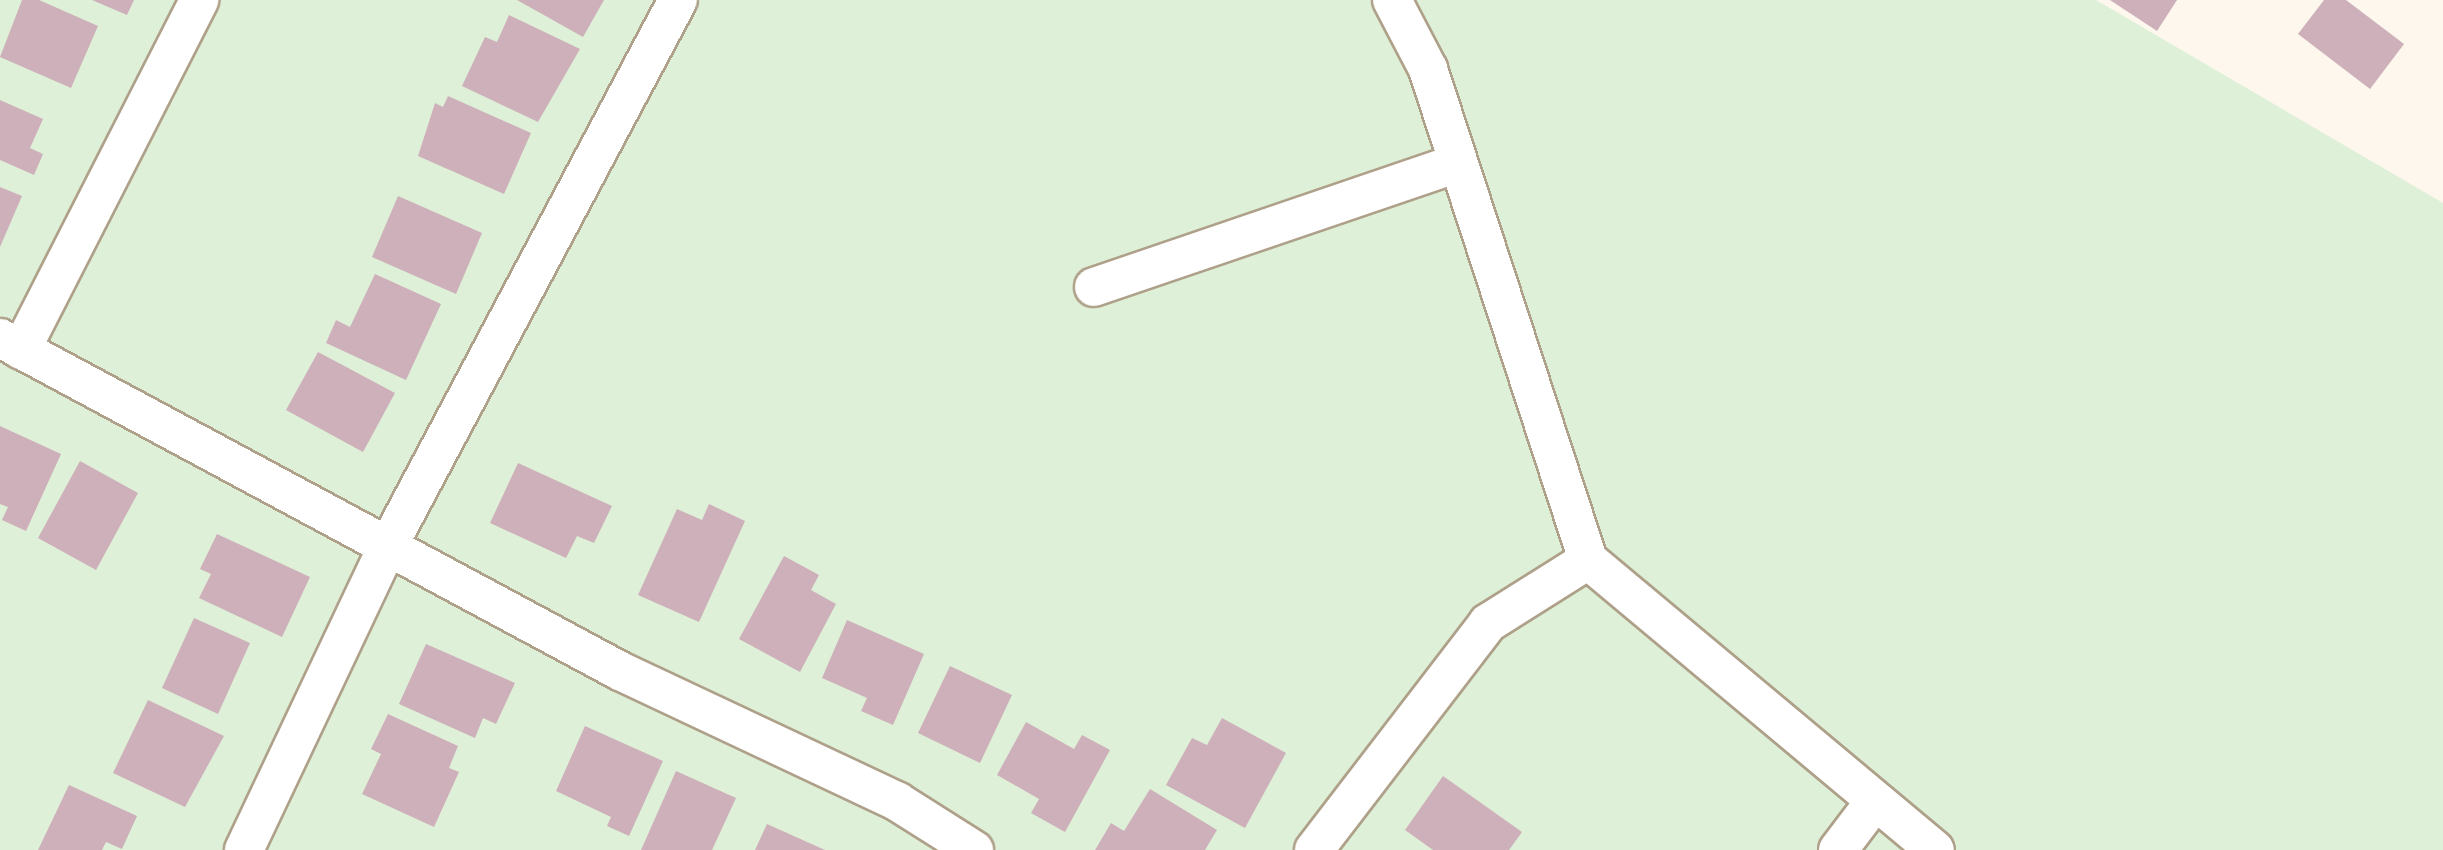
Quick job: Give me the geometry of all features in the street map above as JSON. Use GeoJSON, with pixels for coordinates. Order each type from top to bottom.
{"type":"FeatureCollection","features":[{"type":"Feature","properties":{"kind":"street"},"geometry":{"type":"LineString","coordinates":[[199,0],[11,344],[620,671],[898,802],[974,850]]}},
{"type":"Feature","properties":{"kind":"street"},"geometry":{"type":"LineString","coordinates":[[244,850],[388,546],[678,0]]}},
{"type":"Feature","properties":{"kind":"street"},"geometry":{"type":"LineString","coordinates":[[1392,0],[1428,69],[1455,164],[1588,560],[1935,850]]}},
{"type":"Feature","properties":{"kind":"street"},"geometry":{"type":"LineString","coordinates":[[1094,287],[1455,164]]}},
{"type":"Feature","properties":{"kind":"street"},"geometry":{"type":"LineString","coordinates":[[1314,850],[1488,623],[1588,560]]}},
{"type":"Feature","properties":{"kind":"street"},"geometry":{"type":"LineString","coordinates":[[1838,850],[1875,801]]}},
{"type":"Feature","properties":{"kind":"green space"},"geometry":{"type":"Polygon","coordinates":[[[0,0],[2096,0],[2443,203],[2443,850],[0,850],[0,0]]]}},
{"type":"Feature","properties":{"kind":"building"},"geometry":{"type":"Polygon","coordinates":[[[22,0],[39,0],[98,26],[71,88],[0,57],[22,0]]]}},
{"type":"Feature","properties":{"kind":"building"},"geometry":{"type":"Polygon","coordinates":[[[92,0],[134,0],[127,15],[92,0]]]}},
{"type":"Feature","properties":{"kind":"building"},"geometry":{"type":"Polygon","coordinates":[[[517,0],[604,0],[583,37],[517,0]]]}},
{"type":"Feature","properties":{"kind":"building"},"geometry":{"type":"Polygon","coordinates":[[[2110,0],[2177,0],[2157,31],[2110,0]]]}},
{"type":"Feature","properties":{"kind":"building"},"geometry":{"type":"Polygon","coordinates":[[[2324,0],[2346,0],[2404,44],[2370,89],[2298,34],[2324,0]]]}},
{"type":"Feature","properties":{"kind":"building"},"geometry":{"type":"Polygon","coordinates":[[[509,15],[580,49],[538,122],[462,86],[485,37],[497,42],[509,15]]]}},
{"type":"Feature","properties":{"kind":"building"},"geometry":{"type":"Polygon","coordinates":[[[448,96],[531,133],[504,194],[418,156],[435,103],[443,107],[448,96]]]}},
{"type":"Feature","properties":{"kind":"building"},"geometry":{"type":"Polygon","coordinates":[[[0,100],[43,119],[30,148],[43,154],[34,175],[0,160],[0,100]]]}},
{"type":"Feature","properties":{"kind":"building"},"geometry":{"type":"Polygon","coordinates":[[[0,187],[22,196],[0,247],[0,187]]]}},
{"type":"Feature","properties":{"kind":"building"},"geometry":{"type":"Polygon","coordinates":[[[398,196],[482,233],[456,294],[372,257],[398,196]]]}},
{"type":"Feature","properties":{"kind":"building"},"geometry":{"type":"Polygon","coordinates":[[[375,274],[441,304],[406,380],[326,343],[336,320],[350,327],[375,274]]]}},
{"type":"Feature","properties":{"kind":"building"},"geometry":{"type":"Polygon","coordinates":[[[318,352],[395,393],[363,452],[286,410],[318,352]]]}},
{"type":"Feature","properties":{"kind":"building"},"geometry":{"type":"Polygon","coordinates":[[[0,426],[61,454],[26,531],[2,520],[8,507],[0,504],[0,426]]]}},
{"type":"Feature","properties":{"kind":"building"},"geometry":{"type":"Polygon","coordinates":[[[80,461],[138,493],[96,570],[38,538],[80,461]]]}},
{"type":"Feature","properties":{"kind":"building"},"geometry":{"type":"Polygon","coordinates":[[[518,463],[612,506],[594,543],[577,536],[566,558],[490,523],[518,463]]]}},
{"type":"Feature","properties":{"kind":"building"},"geometry":{"type":"Polygon","coordinates":[[[709,504],[745,521],[699,622],[638,595],[677,509],[702,520],[709,504]]]}},
{"type":"Feature","properties":{"kind":"building"},"geometry":{"type":"Polygon","coordinates":[[[217,534],[310,577],[282,637],[199,598],[211,574],[200,569],[217,534]]]}},
{"type":"Feature","properties":{"kind":"building"},"geometry":{"type":"Polygon","coordinates":[[[784,556],[819,575],[811,590],[836,604],[800,672],[739,639],[784,556]]]}},
{"type":"Feature","properties":{"kind":"building"},"geometry":{"type":"Polygon","coordinates":[[[194,618],[250,643],[218,714],[162,688],[194,618]]]}},
{"type":"Feature","properties":{"kind":"building"},"geometry":{"type":"Polygon","coordinates":[[[847,620],[924,654],[893,725],[861,711],[867,698],[822,678],[847,620]]]}},
{"type":"Feature","properties":{"kind":"building"},"geometry":{"type":"Polygon","coordinates":[[[426,644],[515,683],[496,724],[483,718],[475,738],[399,704],[426,644]]]}},
{"type":"Feature","properties":{"kind":"building"},"geometry":{"type":"Polygon","coordinates":[[[950,666],[1012,695],[980,763],[918,733],[950,666]]]}},
{"type":"Feature","properties":{"kind":"building"},"geometry":{"type":"Polygon","coordinates":[[[148,700],[224,736],[185,807],[113,773],[148,700]]]}},
{"type":"Feature","properties":{"kind":"building"},"geometry":{"type":"Polygon","coordinates":[[[388,714],[458,746],[449,768],[459,772],[434,827],[362,794],[381,754],[371,749],[388,714]]]}},
{"type":"Feature","properties":{"kind":"building"},"geometry":{"type":"Polygon","coordinates":[[[1222,718],[1286,753],[1245,828],[1166,785],[1192,738],[1207,745],[1222,718]]]}},
{"type":"Feature","properties":{"kind":"building"},"geometry":{"type":"Polygon","coordinates":[[[1026,722],[1074,749],[1082,735],[1110,750],[1065,832],[1031,813],[1039,799],[997,775],[1026,722]]]}},
{"type":"Feature","properties":{"kind":"building"},"geometry":{"type":"Polygon","coordinates":[[[585,726],[663,761],[629,836],[607,826],[611,817],[556,791],[585,726]]]}},
{"type":"Feature","properties":{"kind":"building"},"geometry":{"type":"Polygon","coordinates":[[[676,771],[736,798],[712,850],[641,850],[676,771]]]}},
{"type":"Feature","properties":{"kind":"building"},"geometry":{"type":"Polygon","coordinates":[[[1443,776],[1522,832],[1509,850],[1433,850],[1405,830],[1443,776]]]}},
{"type":"Feature","properties":{"kind":"building"},"geometry":{"type":"Polygon","coordinates":[[[69,785],[137,816],[122,849],[106,842],[102,850],[38,850],[69,785]]]}},
{"type":"Feature","properties":{"kind":"building"},"geometry":{"type":"Polygon","coordinates":[[[1150,789],[1217,830],[1205,850],[1095,850],[1111,823],[1124,831],[1150,789]]]}},
{"type":"Feature","properties":{"kind":"building"},"geometry":{"type":"Polygon","coordinates":[[[767,824],[825,850],[755,850],[767,824]]]}}]}
